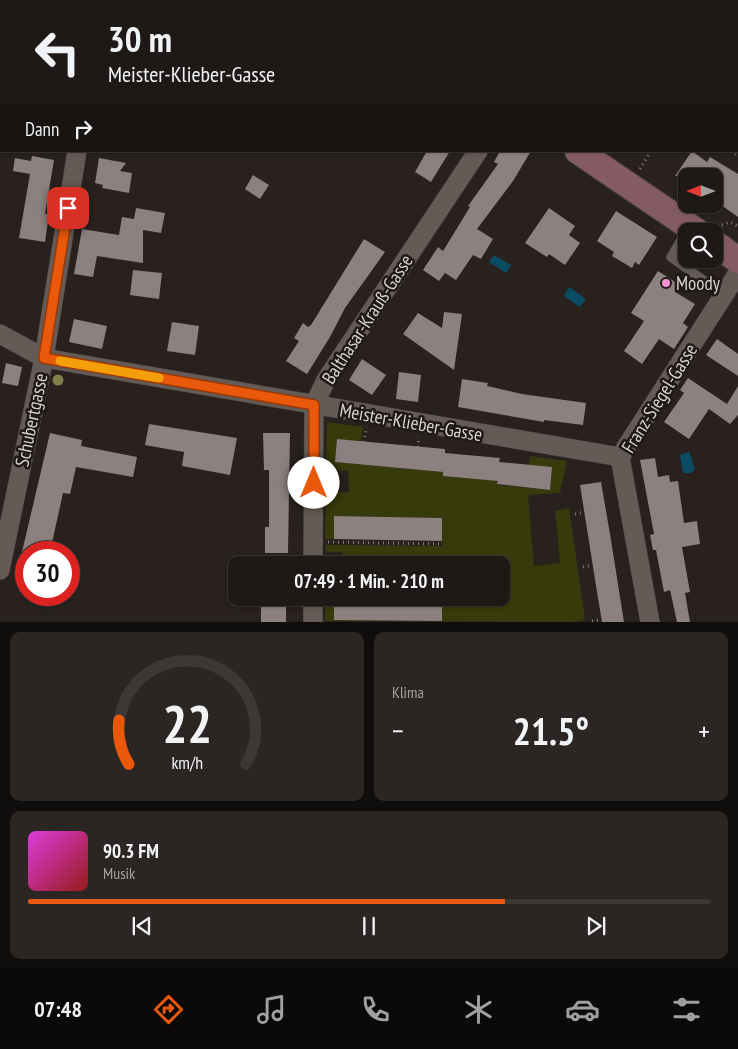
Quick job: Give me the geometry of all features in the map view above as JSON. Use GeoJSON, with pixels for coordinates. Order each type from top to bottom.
{"type":"FeatureCollection","features":[{"type":"Feature","properties":{"kind":"main road"},"geometry":{"type":"LineString","coordinates":[[579,152],[680,223]]}},
{"type":"Feature","properties":{"kind":"main road"},"geometry":{"type":"LineString","coordinates":[[723,250],[738,260]]}},
{"type":"Feature","properties":{"kind":"street","name":"Schubertgasse"},"geometry":{"type":"LineString","coordinates":[[0,570],[44,358],[77,152]]}},
{"type":"Feature","properties":{"kind":"street","name":"Balthasar-Krauß-Gasse"},"geometry":{"type":"LineString","coordinates":[[313,556],[314,405],[326,380],[477,152]]}},
{"type":"Feature","properties":{"kind":"street","name":"Franz-Siegel-Gasse"},"geometry":{"type":"LineString","coordinates":[[650,622],[620,457],[738,274]]}},
{"type":"Feature","properties":{"kind":"street","name":"Meister-Klieber-Gasse"},"geometry":{"type":"LineString","coordinates":[[0,334],[44,358],[620,457]]}},
{"type":"Feature","properties":{"kind":"street"},"geometry":{"type":"LineString","coordinates":[[313,606],[313,622]]}},
{"type":"Feature","properties":{"kind":"lane"},"geometry":{"type":"LineString","coordinates":[[678,247],[671,257],[678,262]]}},
{"type":"Feature","properties":{"kind":"lane"},"geometry":{"type":"LineString","coordinates":[[686,268],[724,295]]}},
{"type":"Feature","properties":{"kind":"path"},"geometry":{"type":"LineString","coordinates":[[636,174],[650,152]]}},
{"type":"Feature","properties":{"kind":"path"},"geometry":{"type":"LineString","coordinates":[[575,514],[584,512]]}},
{"type":"Feature","properties":{"kind":"path"},"geometry":{"type":"LineString","coordinates":[[314,542],[362,541],[442,544]]}},
{"type":"Feature","properties":{"kind":"path"},"geometry":{"type":"LineString","coordinates":[[583,567],[592,565]]}},
{"type":"Feature","properties":{"kind":"path"},"geometry":{"type":"LineString","coordinates":[[592,621],[601,620]]}},
{"type":"Feature","properties":{"kind":"green space"},"geometry":{"type":"Polygon","coordinates":[[[327,422],[363,427],[361,441],[336,462],[443,472],[498,481],[498,485],[550,490],[552,467],[529,465],[530,456],[567,461],[560,493],[528,495],[534,566],[560,563],[555,511],[569,508],[585,620],[576,622],[325,621],[325,606],[334,606],[334,620],[442,621],[442,606],[510,606],[510,556],[343,556],[343,552],[326,552],[325,545],[442,546],[442,518],[335,516],[334,539],[325,539],[326,492],[349,492],[348,471],[326,470],[327,422]]]}},
{"type":"Feature","properties":{"kind":"water"},"geometry":{"type":"Polygon","coordinates":[[[494,255],[511,265],[506,273],[489,262],[494,255]]]}},
{"type":"Feature","properties":{"kind":"water"},"geometry":{"type":"Polygon","coordinates":[[[569,287],[586,299],[580,307],[564,296],[569,287]]]}},
{"type":"Feature","properties":{"kind":"water"},"geometry":{"type":"Polygon","coordinates":[[[689,452],[695,469],[691,473],[683,473],[680,455],[689,452]]]}},
{"type":"Feature","properties":{"kind":"building"},"geometry":{"type":"Polygon","coordinates":[[[426,152],[449,152],[431,182],[415,172],[426,152]]]}},
{"type":"Feature","properties":{"kind":"building"},"geometry":{"type":"Polygon","coordinates":[[[499,152],[530,152],[513,181],[477,229],[493,239],[481,259],[473,255],[456,280],[445,273],[439,281],[423,270],[438,247],[443,251],[470,207],[468,206],[498,164],[494,162],[499,152]]]}},
{"type":"Feature","properties":{"kind":"building"},"geometry":{"type":"Polygon","coordinates":[[[691,152],[707,162],[710,157],[738,174],[738,217],[723,206],[723,168],[680,168],[691,152]]]}},
{"type":"Feature","properties":{"kind":"building"},"geometry":{"type":"Polygon","coordinates":[[[32,156],[54,160],[45,214],[49,214],[45,242],[19,238],[30,174],[13,171],[15,158],[31,161],[32,156]]]}},
{"type":"Feature","properties":{"kind":"building"},"geometry":{"type":"Polygon","coordinates":[[[99,158],[126,163],[120,171],[132,173],[129,193],[102,188],[103,185],[95,183],[99,158]]]}},
{"type":"Feature","properties":{"kind":"building"},"geometry":{"type":"Polygon","coordinates":[[[253,175],[269,185],[260,199],[245,189],[253,175]]]}},
{"type":"Feature","properties":{"kind":"building"},"geometry":{"type":"Polygon","coordinates":[[[136,208],[165,213],[161,233],[143,230],[143,263],[97,256],[93,277],[74,274],[82,229],[119,235],[122,217],[134,219],[136,208]]]}},
{"type":"Feature","properties":{"kind":"building"},"geometry":{"type":"Polygon","coordinates":[[[549,208],[575,226],[569,235],[580,243],[565,265],[549,254],[547,257],[525,243],[549,208]]]}},
{"type":"Feature","properties":{"kind":"building"},"geometry":{"type":"Polygon","coordinates":[[[616,211],[657,237],[639,265],[635,262],[632,268],[612,256],[614,252],[597,241],[616,211]]]}},
{"type":"Feature","properties":{"kind":"building"},"geometry":{"type":"Polygon","coordinates":[[[364,239],[385,252],[345,308],[307,374],[286,361],[299,341],[294,338],[303,323],[308,327],[311,325],[364,239]]]}},
{"type":"Feature","properties":{"kind":"building"},"geometry":{"type":"Polygon","coordinates":[[[133,270],[162,273],[159,299],[130,295],[133,270]]]}},
{"type":"Feature","properties":{"kind":"building"},"geometry":{"type":"Polygon","coordinates":[[[658,271],[680,285],[675,292],[695,304],[683,323],[688,327],[674,349],[659,339],[642,364],[624,351],[644,321],[631,313],[658,271]]]}},
{"type":"Feature","properties":{"kind":"building"},"geometry":{"type":"Polygon","coordinates":[[[444,312],[462,314],[454,370],[403,334],[418,313],[442,328],[444,312]]]}},
{"type":"Feature","properties":{"kind":"building"},"geometry":{"type":"Polygon","coordinates":[[[74,319],[107,326],[102,349],[69,342],[74,319]]]}},
{"type":"Feature","properties":{"kind":"building"},"geometry":{"type":"Polygon","coordinates":[[[172,322],[199,326],[195,355],[167,351],[172,322]]]}},
{"type":"Feature","properties":{"kind":"building"},"geometry":{"type":"Polygon","coordinates":[[[717,339],[738,354],[738,376],[706,355],[717,339]]]}},
{"type":"Feature","properties":{"kind":"building"},"geometry":{"type":"Polygon","coordinates":[[[362,359],[386,375],[372,395],[349,380],[362,359]]]}},
{"type":"Feature","properties":{"kind":"building"},"geometry":{"type":"Polygon","coordinates":[[[6,363],[22,367],[18,386],[2,383],[6,363]]]}},
{"type":"Feature","properties":{"kind":"building"},"geometry":{"type":"Polygon","coordinates":[[[399,372],[421,375],[418,402],[396,399],[399,372]]]}},
{"type":"Feature","properties":{"kind":"building"},"geometry":{"type":"Polygon","coordinates":[[[688,378],[727,404],[738,386],[738,415],[730,424],[709,409],[689,439],[664,422],[684,393],[680,390],[688,378]]]}},
{"type":"Feature","properties":{"kind":"building"},"geometry":{"type":"Polygon","coordinates":[[[462,379],[488,383],[487,386],[522,394],[586,403],[583,425],[544,420],[544,422],[458,407],[462,379]]]}},
{"type":"Feature","properties":{"kind":"building"},"geometry":{"type":"Polygon","coordinates":[[[149,424],[237,438],[230,475],[182,466],[184,452],[145,445],[149,424]]]}},
{"type":"Feature","properties":{"kind":"building"},"geometry":{"type":"Polygon","coordinates":[[[50,433],[82,440],[81,446],[137,457],[133,477],[76,467],[70,494],[63,493],[52,541],[25,541],[50,433]]]}},
{"type":"Feature","properties":{"kind":"building"},"geometry":{"type":"Polygon","coordinates":[[[263,433],[290,433],[288,553],[265,553],[265,527],[269,527],[269,470],[264,470],[263,433]]]}},
{"type":"Feature","properties":{"kind":"building"},"geometry":{"type":"Polygon","coordinates":[[[337,439],[445,449],[445,453],[500,458],[499,462],[552,467],[550,490],[497,484],[498,481],[443,476],[443,472],[335,462],[337,439]]]}},
{"type":"Feature","properties":{"kind":"building"},"geometry":{"type":"Polygon","coordinates":[[[655,458],[658,477],[669,475],[670,482],[678,481],[684,523],[697,521],[700,544],[682,547],[690,592],[685,593],[690,622],[677,622],[670,590],[664,592],[656,550],[653,550],[650,535],[654,534],[640,460],[655,458]]]}},
{"type":"Feature","properties":{"kind":"building"},"geometry":{"type":"Polygon","coordinates":[[[601,482],[624,622],[602,622],[597,592],[580,485],[601,482]]]}},
{"type":"Feature","properties":{"kind":"building"},"geometry":{"type":"Polygon","coordinates":[[[334,516],[442,518],[442,541],[334,539],[334,516]]]}},
{"type":"Feature","properties":{"kind":"building"},"geometry":{"type":"Polygon","coordinates":[[[261,606],[286,606],[286,622],[261,622],[261,606]]]}},
{"type":"Feature","properties":{"kind":"building"},"geometry":{"type":"Polygon","coordinates":[[[334,606],[442,606],[442,621],[334,620],[334,606]]]}},
{"type":"Feature","properties":{"kind":"slow traffic"},"geometry":{"type":"LineString","coordinates":[[60,361],[159,378]]}},
{"type":"Feature","properties":{"kind":"place","name":"Moody"},"geometry":{"type":"Point","coordinates":[666,283]}},
{"type":"Feature","properties":{"kind":"route"},"geometry":{"type":"LineString","coordinates":[[68,208],[44,358],[314,405],[314,483]]}}]}
